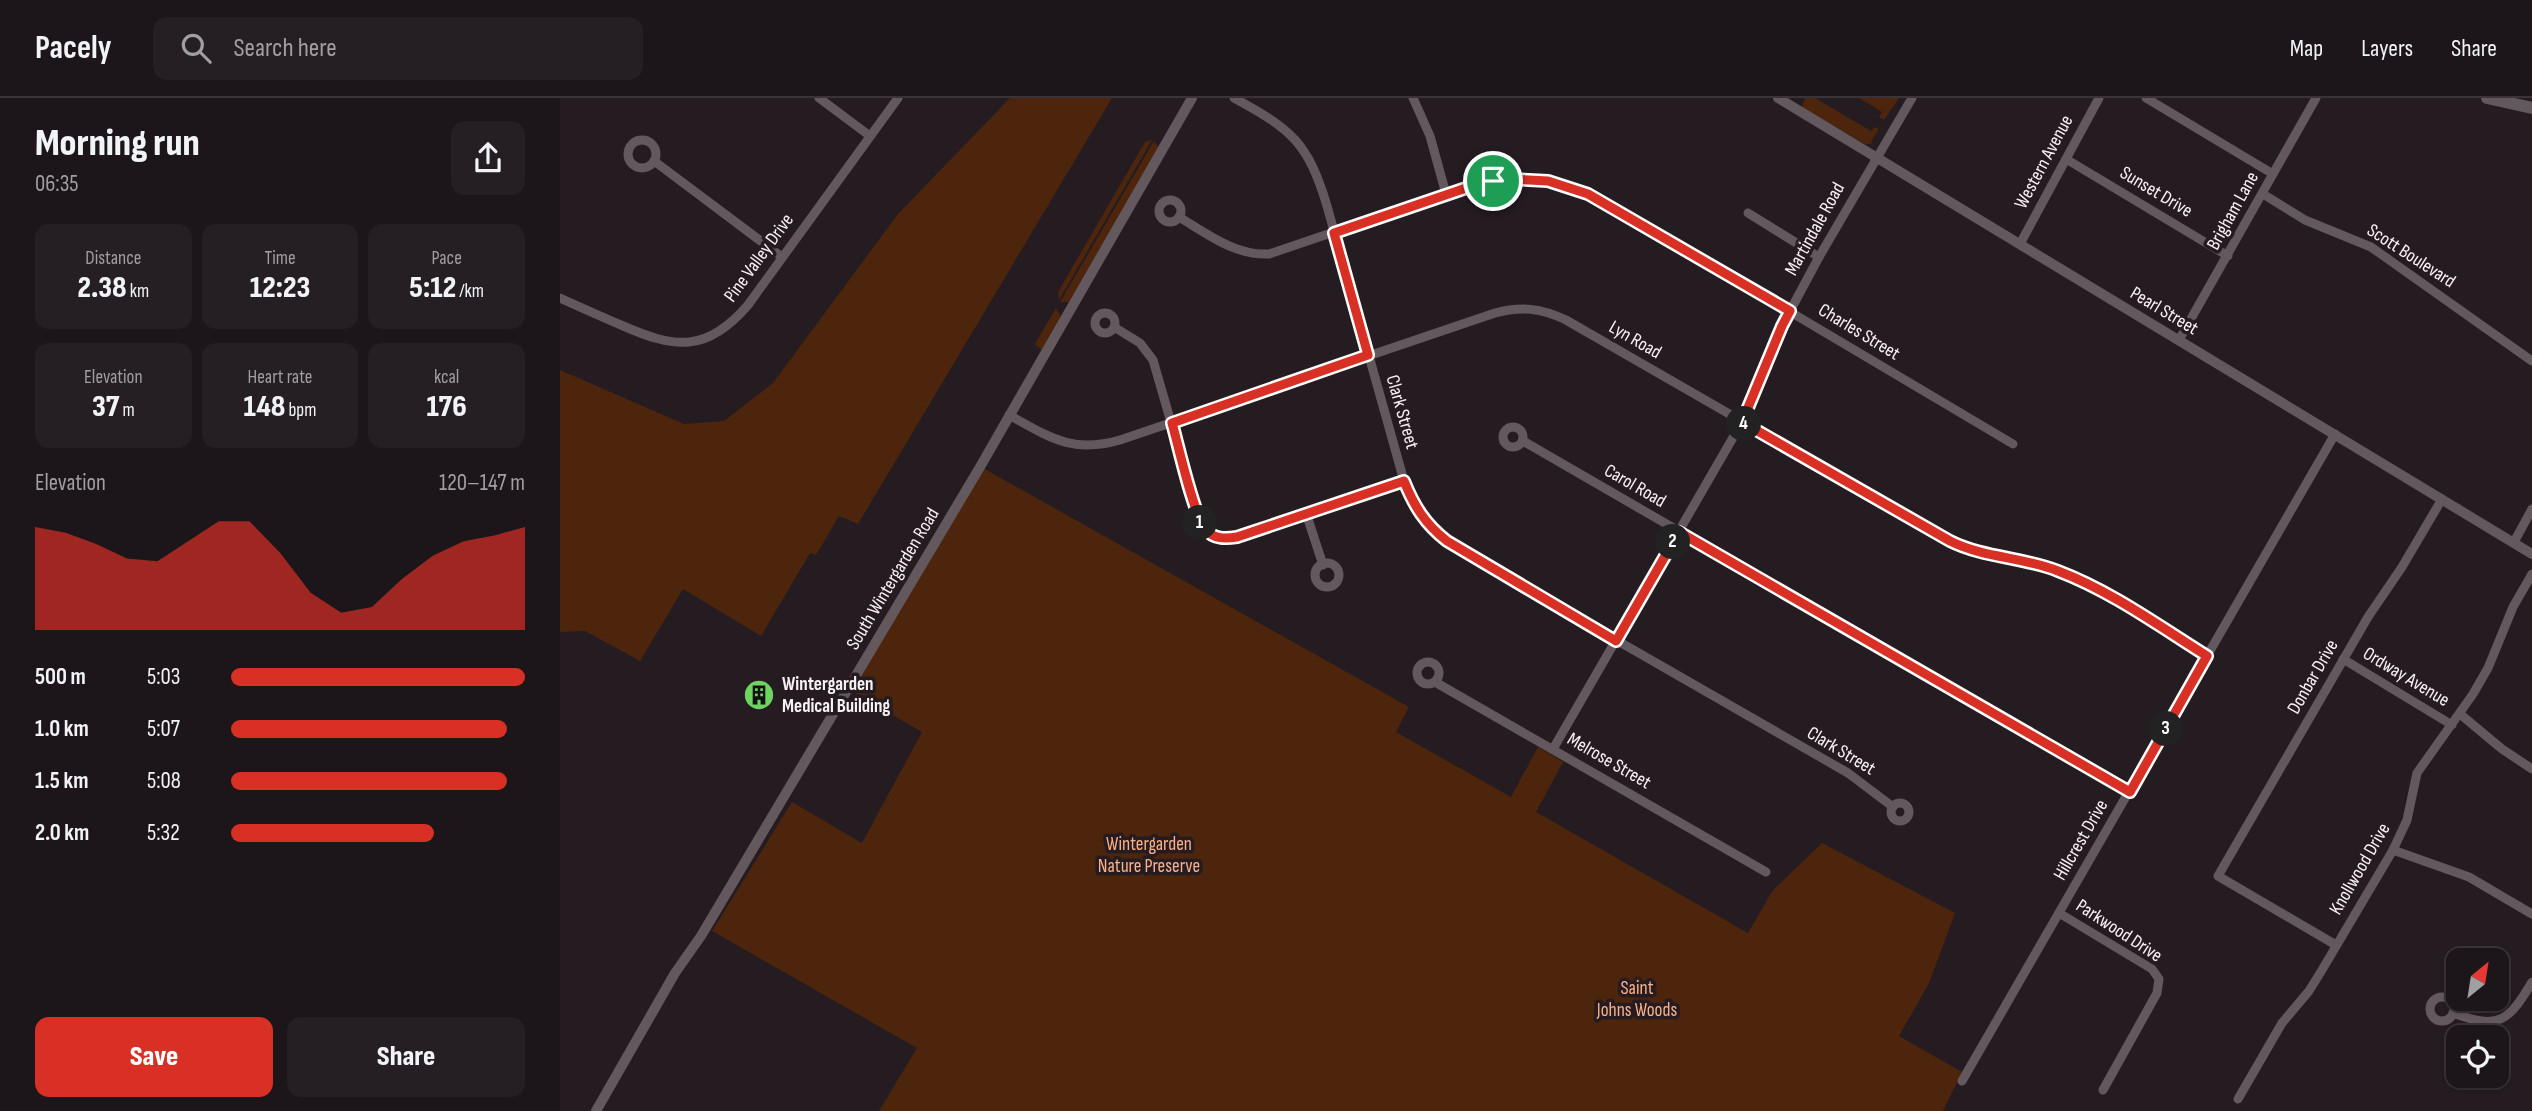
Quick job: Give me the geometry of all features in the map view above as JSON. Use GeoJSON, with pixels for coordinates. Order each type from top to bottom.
{"type":"FeatureCollection","features":[{"type":"Feature","properties":{"kind":"main road"},"geometry":{"type":"LineString","coordinates":[[2487,98],[2532,108]]}},
{"type":"Feature","properties":{"kind":"street"},"geometry":{"type":"LineString","coordinates":[[819,98],[870,136]]}},
{"type":"Feature","properties":{"kind":"street","name":"Pine Valley Drive"},"geometry":{"type":"LineString","coordinates":[[560,298],[671,343],[695,342],[717,334],[736,319],[898,98]]}},
{"type":"Feature","properties":{"kind":"street","name":"South Wintergarden Road"},"geometry":{"type":"LineString","coordinates":[[596,1111],[675,973],[708,924],[1009,415],[1192,98]]}},
{"type":"Feature","properties":{"kind":"street","name":"Clark Street"},"geometry":{"type":"LineString","coordinates":[[1234,98],[1275,122],[1301,145],[1313,165],[1404,481],[1418,513],[1433,531],[1616,641],[1848,773],[1893,807]]}},
{"type":"Feature","properties":{"kind":"street"},"geometry":{"type":"LineString","coordinates":[[1413,98],[1430,136],[1446,194]]}},
{"type":"Feature","properties":{"kind":"street","name":"Pearl Street"},"geometry":{"type":"LineString","coordinates":[[1778,98],[2532,554]]}},
{"type":"Feature","properties":{"kind":"street","name":"Martindale Road"},"geometry":{"type":"LineString","coordinates":[[1553,749],[1742,422],[1782,326],[1912,98]]}},
{"type":"Feature","properties":{"kind":"street","name":"Western Avenue"},"geometry":{"type":"LineString","coordinates":[[2020,244],[2099,98]]}},
{"type":"Feature","properties":{"kind":"street"},"geometry":{"type":"LineString","coordinates":[[2146,98],[2273,174]]}},
{"type":"Feature","properties":{"kind":"street","name":"Brigham Lane"},"geometry":{"type":"LineString","coordinates":[[2179,340],[2316,98]]}},
{"type":"Feature","properties":{"kind":"street","name":"Sunset Drive"},"geometry":{"type":"LineString","coordinates":[[2066,159],[2228,256]]}},
{"type":"Feature","properties":{"kind":"street"},"geometry":{"type":"LineString","coordinates":[[654,161],[782,257]]}},
{"type":"Feature","properties":{"kind":"street","name":"Charles Street"},"geometry":{"type":"LineString","coordinates":[[1179,216],[1227,244],[1256,254],[1279,251],[1475,185],[1511,179],[1566,185],[1610,205],[2013,444]]}},
{"type":"Feature","properties":{"kind":"street","name":"Scott Boulevard"},"geometry":{"type":"LineString","coordinates":[[2263,194],[2305,220],[2371,247],[2532,361]]}},
{"type":"Feature","properties":{"kind":"street"},"geometry":{"type":"LineString","coordinates":[[1748,213],[1819,257]]}},
{"type":"Feature","properties":{"kind":"street","name":"Lyn Road"},"geometry":{"type":"LineString","coordinates":[[1009,415],[1051,439],[1086,446],[1116,442],[1494,313],[1531,308],[1566,320],[1950,541],[1973,551],[2057,570],[2107,595],[2207,656]]}},
{"type":"Feature","properties":{"kind":"street"},"geometry":{"type":"LineString","coordinates":[[1114,327],[1140,344],[1150,354],[1157,369],[1200,523],[1210,534],[1228,538],[1404,481]]}},
{"type":"Feature","properties":{"kind":"street","name":"Hillcrest Drive"},"geometry":{"type":"LineString","coordinates":[[1962,1081],[2335,434]]}},
{"type":"Feature","properties":{"kind":"street","name":"Carol Road"},"geometry":{"type":"LineString","coordinates":[[1523,441],[2130,792]]}},
{"type":"Feature","properties":{"kind":"street","name":"Donbar Drive"},"geometry":{"type":"LineString","coordinates":[[2336,945],[2218,876],[2343,659],[2442,499]]}},
{"type":"Feature","properties":{"kind":"street"},"geometry":{"type":"LineString","coordinates":[[2514,542],[2532,509]]}},
{"type":"Feature","properties":{"kind":"street"},"geometry":{"type":"LineString","coordinates":[[1306,513],[1324,565]]}},
{"type":"Feature","properties":{"kind":"street","name":"Knollwood Drive"},"geometry":{"type":"LineString","coordinates":[[2238,1099],[2282,1023],[2309,991],[2393,850],[2407,820],[2417,773],[2460,714],[2488,668],[2505,623],[2532,574]]}},
{"type":"Feature","properties":{"kind":"street","name":"Ordway Avenue"},"geometry":{"type":"LineString","coordinates":[[2343,659],[2452,724]]}},
{"type":"Feature","properties":{"kind":"street","name":"Melrose Street"},"geometry":{"type":"LineString","coordinates":[[1435,682],[1766,872]]}},
{"type":"Feature","properties":{"kind":"street","name":"Ordway Avenue"},"geometry":{"type":"LineString","coordinates":[[2460,714],[2502,749],[2532,769]]}},
{"type":"Feature","properties":{"kind":"street"},"geometry":{"type":"LineString","coordinates":[[2393,850],[2469,877],[2532,914]]}},
{"type":"Feature","properties":{"kind":"street","name":"Parkwood Drive"},"geometry":{"type":"LineString","coordinates":[[2059,913],[2152,969],[2159,979],[2160,985],[2151,1004],[2103,1090]]}},
{"type":"Feature","properties":{"kind":"street"},"geometry":{"type":"LineString","coordinates":[[2453,1013],[2478,1022],[2499,1020],[2516,1007],[2532,982]]}},
{"type":"Feature","properties":{"kind":"green space"},"geometry":{"type":"Polygon","coordinates":[[[1010,98],[1112,98],[858,524],[839,516],[816,555],[810,553],[761,636],[683,589],[640,661],[585,631],[560,632],[560,370],[684,424],[724,421],[773,383],[898,214],[1010,98]]]}},
{"type":"Feature","properties":{"kind":"green space"},"geometry":{"type":"Polygon","coordinates":[[[1805,98],[1815,98],[1871,131],[1874,127],[1879,129],[1872,144],[1865,144],[1802,108],[1805,98]]]}},
{"type":"Feature","properties":{"kind":"green space"},"geometry":{"type":"Polygon","coordinates":[[[1859,98],[1899,98],[1884,120],[1879,117],[1882,112],[1859,98]]]}},
{"type":"Feature","properties":{"kind":"green space"},"geometry":{"type":"Polygon","coordinates":[[[1152,140],[1059,300],[1058,292],[1145,142],[1152,140]]]}},
{"type":"Feature","properties":{"kind":"green space"},"geometry":{"type":"Polygon","coordinates":[[[1154,141],[1159,148],[1069,302],[1060,302],[1154,141]]]}},
{"type":"Feature","properties":{"kind":"green space"},"geometry":{"type":"Polygon","coordinates":[[[1056,308],[1061,316],[1042,350],[1035,344],[1056,308]]]}},
{"type":"Feature","properties":{"kind":"green space","name":"Wintergarden Nature Preserve"},"geometry":{"type":"Polygon","coordinates":[[[983,468],[1409,707],[1396,732],[1511,797],[1538,747],[1563,762],[1536,812],[1748,933],[1773,890],[1822,843],[1955,913],[1929,983],[1899,1036],[1962,1072],[1943,1111],[879,1111],[917,1048],[712,931],[792,802],[862,843],[922,732],[851,691],[983,468]]]}},
{"type":"Feature","properties":{"kind":"place","name":"Wintergarden Medical Building"},"geometry":{"type":"Point","coordinates":[759,695]}},
{"type":"Feature","properties":{"kind":"route"},"geometry":{"type":"LineString","coordinates":[[1493,181],[1548,181],[1588,194],[1790,311],[1742,422],[1961,547],[2057,570],[2107,595],[2207,656],[2130,792],[1679,532],[1616,641],[1475,559],[1433,531],[1418,513],[1404,481],[1237,537],[1222,539],[1210,534],[1200,523],[1172,423],[1368,355],[1334,233],[1446,194],[1493,181]]}},
{"type":"Feature","properties":{"kind":"park label","name":"Saint Johns Woods"},"geometry":{"type":"Point","coordinates":[1637,999]}}]}
